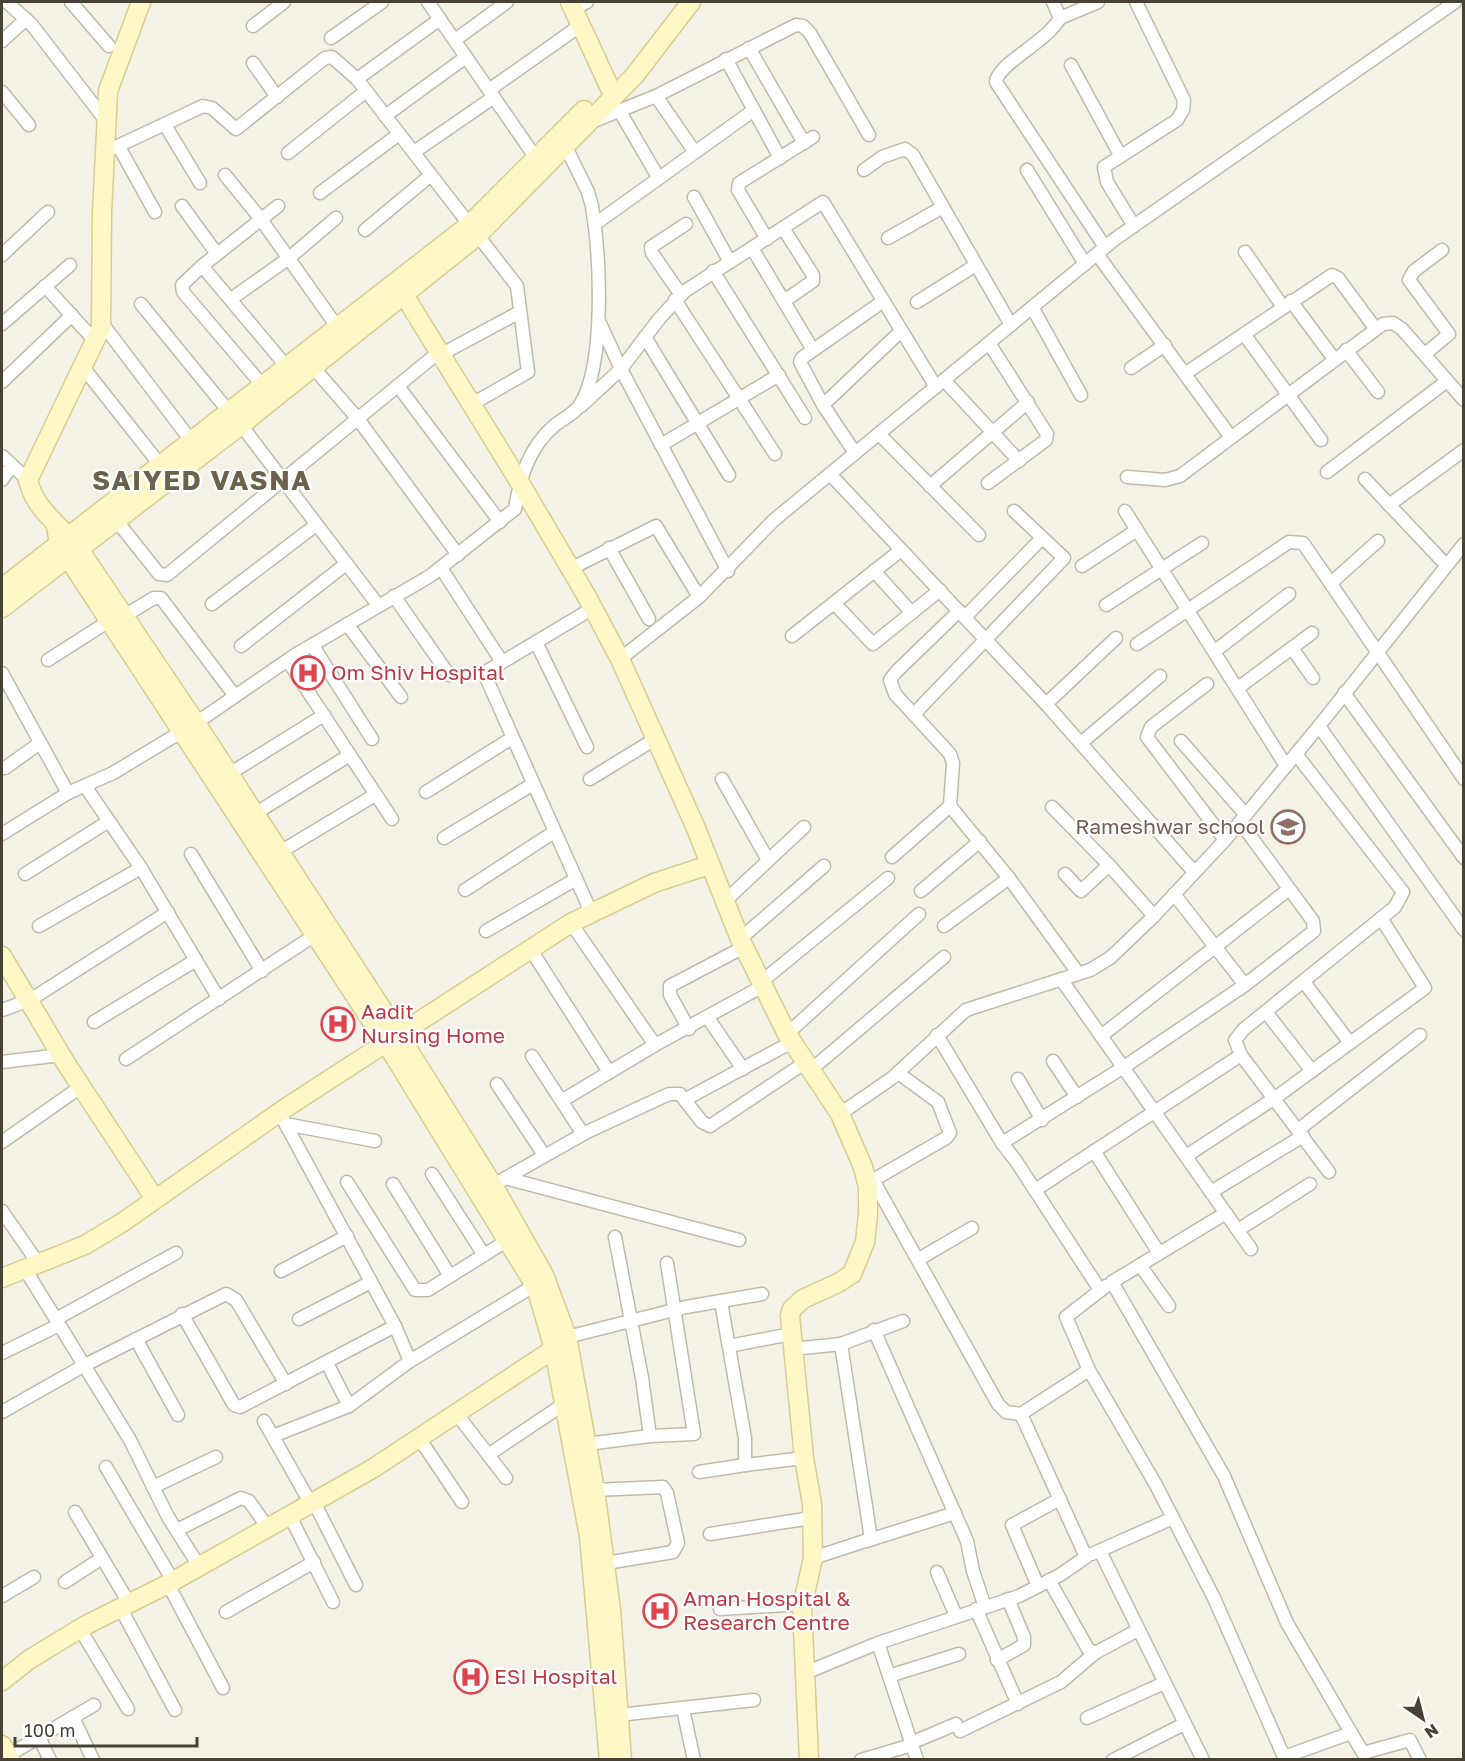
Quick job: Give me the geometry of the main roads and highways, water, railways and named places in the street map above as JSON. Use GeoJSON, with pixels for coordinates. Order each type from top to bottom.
{"type":"FeatureCollection","features":[{"type":"Feature","properties":{"kind":"place","name":"Om Shiv Hospital"},"geometry":{"type":"Point","coordinates":[308,673]}},
{"type":"Feature","properties":{"kind":"place","name":"Rameshwar school"},"geometry":{"type":"Point","coordinates":[1288,827]}},
{"type":"Feature","properties":{"kind":"place","name":"Aadit Nursing Home"},"geometry":{"type":"Point","coordinates":[338,1024]}},
{"type":"Feature","properties":{"kind":"place","name":"Aman Hospital & Research Centre"},"geometry":{"type":"Point","coordinates":[660,1611]}},
{"type":"Feature","properties":{"kind":"place","name":"ESI Hospital"},"geometry":{"type":"Point","coordinates":[471,1677]}},
{"type":"Feature","properties":{"kind":"district","name":"SAIYED VASNA"},"geometry":{"type":"Point","coordinates":[202,481]}}]}
